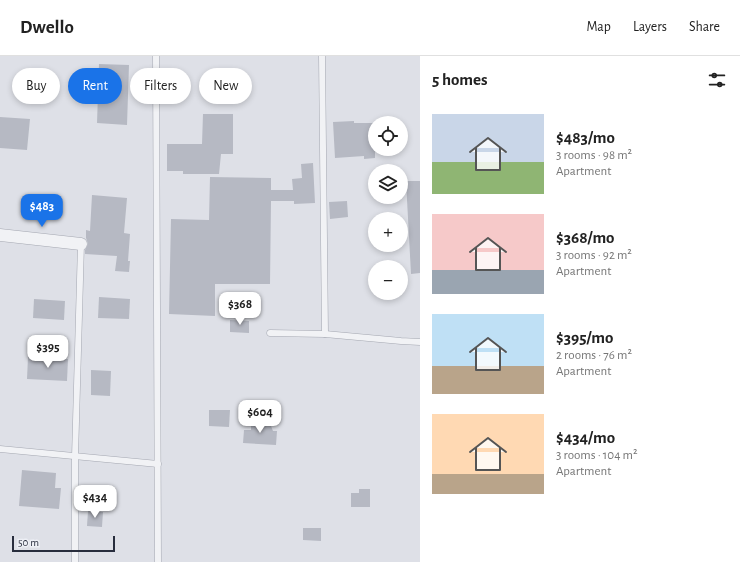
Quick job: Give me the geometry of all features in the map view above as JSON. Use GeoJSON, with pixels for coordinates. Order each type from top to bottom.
{"type":"FeatureCollection","features":[{"type":"Feature","properties":{"kind":"street"},"geometry":{"type":"LineString","coordinates":[[0,235],[81,244]]}},
{"type":"Feature","properties":{"kind":"lane"},"geometry":{"type":"LineString","coordinates":[[156,56],[158,562]]}},
{"type":"Feature","properties":{"kind":"lane"},"geometry":{"type":"LineString","coordinates":[[322,56],[325,334]]}},
{"type":"Feature","properties":{"kind":"lane"},"geometry":{"type":"LineString","coordinates":[[75,562],[75,457],[81,244]]}},
{"type":"Feature","properties":{"kind":"lane"},"geometry":{"type":"LineString","coordinates":[[270,333],[325,334],[420,342]]}},
{"type":"Feature","properties":{"kind":"lane"},"geometry":{"type":"LineString","coordinates":[[0,449],[158,464]]}},
{"type":"Feature","properties":{"kind":"building"},"geometry":{"type":"Polygon","coordinates":[[[99,64],[129,65],[127,125],[97,123],[98,104],[122,104],[122,68],[99,68],[99,64]]]}},
{"type":"Feature","properties":{"kind":"building"},"geometry":{"type":"Polygon","coordinates":[[[203,114],[233,114],[233,154],[221,154],[219,174],[183,174],[183,171],[167,171],[167,144],[202,144],[203,114]]]}},
{"type":"Feature","properties":{"kind":"building"},"geometry":{"type":"Polygon","coordinates":[[[0,117],[30,119],[27,150],[0,148],[0,117]]]}},
{"type":"Feature","properties":{"kind":"building"},"geometry":{"type":"Polygon","coordinates":[[[354,121],[354,123],[368,123],[368,156],[375,156],[375,158],[364,159],[364,156],[335,158],[333,122],[354,121]]]}},
{"type":"Feature","properties":{"kind":"building"},"geometry":{"type":"Polygon","coordinates":[[[313,163],[315,203],[294,204],[294,201],[271,201],[270,284],[215,284],[215,316],[169,314],[171,219],[209,220],[210,177],[271,178],[271,190],[293,190],[292,179],[302,178],[301,164],[313,163]]]}},
{"type":"Feature","properties":{"kind":"building"},"geometry":{"type":"Polygon","coordinates":[[[408,181],[420,181],[420,273],[411,274],[408,212],[408,181]]]}},
{"type":"Feature","properties":{"kind":"building"},"geometry":{"type":"Polygon","coordinates":[[[92,195],[127,198],[124,233],[130,234],[128,261],[130,261],[129,272],[115,271],[117,256],[85,254],[88,244],[86,230],[90,231],[92,195]]]}},
{"type":"Feature","properties":{"kind":"building"},"geometry":{"type":"Polygon","coordinates":[[[347,201],[348,217],[330,219],[329,202],[347,201]]]}},
{"type":"Feature","properties":{"kind":"building"},"geometry":{"type":"Polygon","coordinates":[[[99,297],[130,299],[129,319],[98,318],[99,297]]]}},
{"type":"Feature","properties":{"kind":"building"},"geometry":{"type":"Polygon","coordinates":[[[34,299],[65,301],[64,320],[33,318],[34,299]]]}},
{"type":"Feature","properties":{"kind":"building"},"geometry":{"type":"Polygon","coordinates":[[[230,320],[249,321],[249,333],[230,332],[230,320]]]}},
{"type":"Feature","properties":{"kind":"building"},"geometry":{"type":"Polygon","coordinates":[[[28,357],[68,359],[67,381],[27,379],[28,357]]]}},
{"type":"Feature","properties":{"kind":"building"},"geometry":{"type":"Polygon","coordinates":[[[91,370],[111,371],[110,396],[91,395],[91,370]]]}},
{"type":"Feature","properties":{"kind":"building"},"geometry":{"type":"Polygon","coordinates":[[[209,410],[230,410],[229,427],[209,426],[209,410]]]}},
{"type":"Feature","properties":{"kind":"building"},"geometry":{"type":"Polygon","coordinates":[[[251,419],[263,420],[271,426],[273,431],[277,431],[276,445],[243,443],[244,430],[251,430],[251,419]]]}},
{"type":"Feature","properties":{"kind":"building"},"geometry":{"type":"Polygon","coordinates":[[[22,470],[56,473],[55,488],[61,488],[59,509],[19,506],[22,470]]]}},
{"type":"Feature","properties":{"kind":"building"},"geometry":{"type":"Polygon","coordinates":[[[359,489],[370,489],[370,507],[351,507],[351,493],[359,493],[359,489]]]}},
{"type":"Feature","properties":{"kind":"building"},"geometry":{"type":"Polygon","coordinates":[[[88,511],[103,512],[102,527],[87,526],[88,511]]]}},
{"type":"Feature","properties":{"kind":"building"},"geometry":{"type":"Polygon","coordinates":[[[303,528],[321,528],[321,541],[303,540],[303,528]]]}}]}
